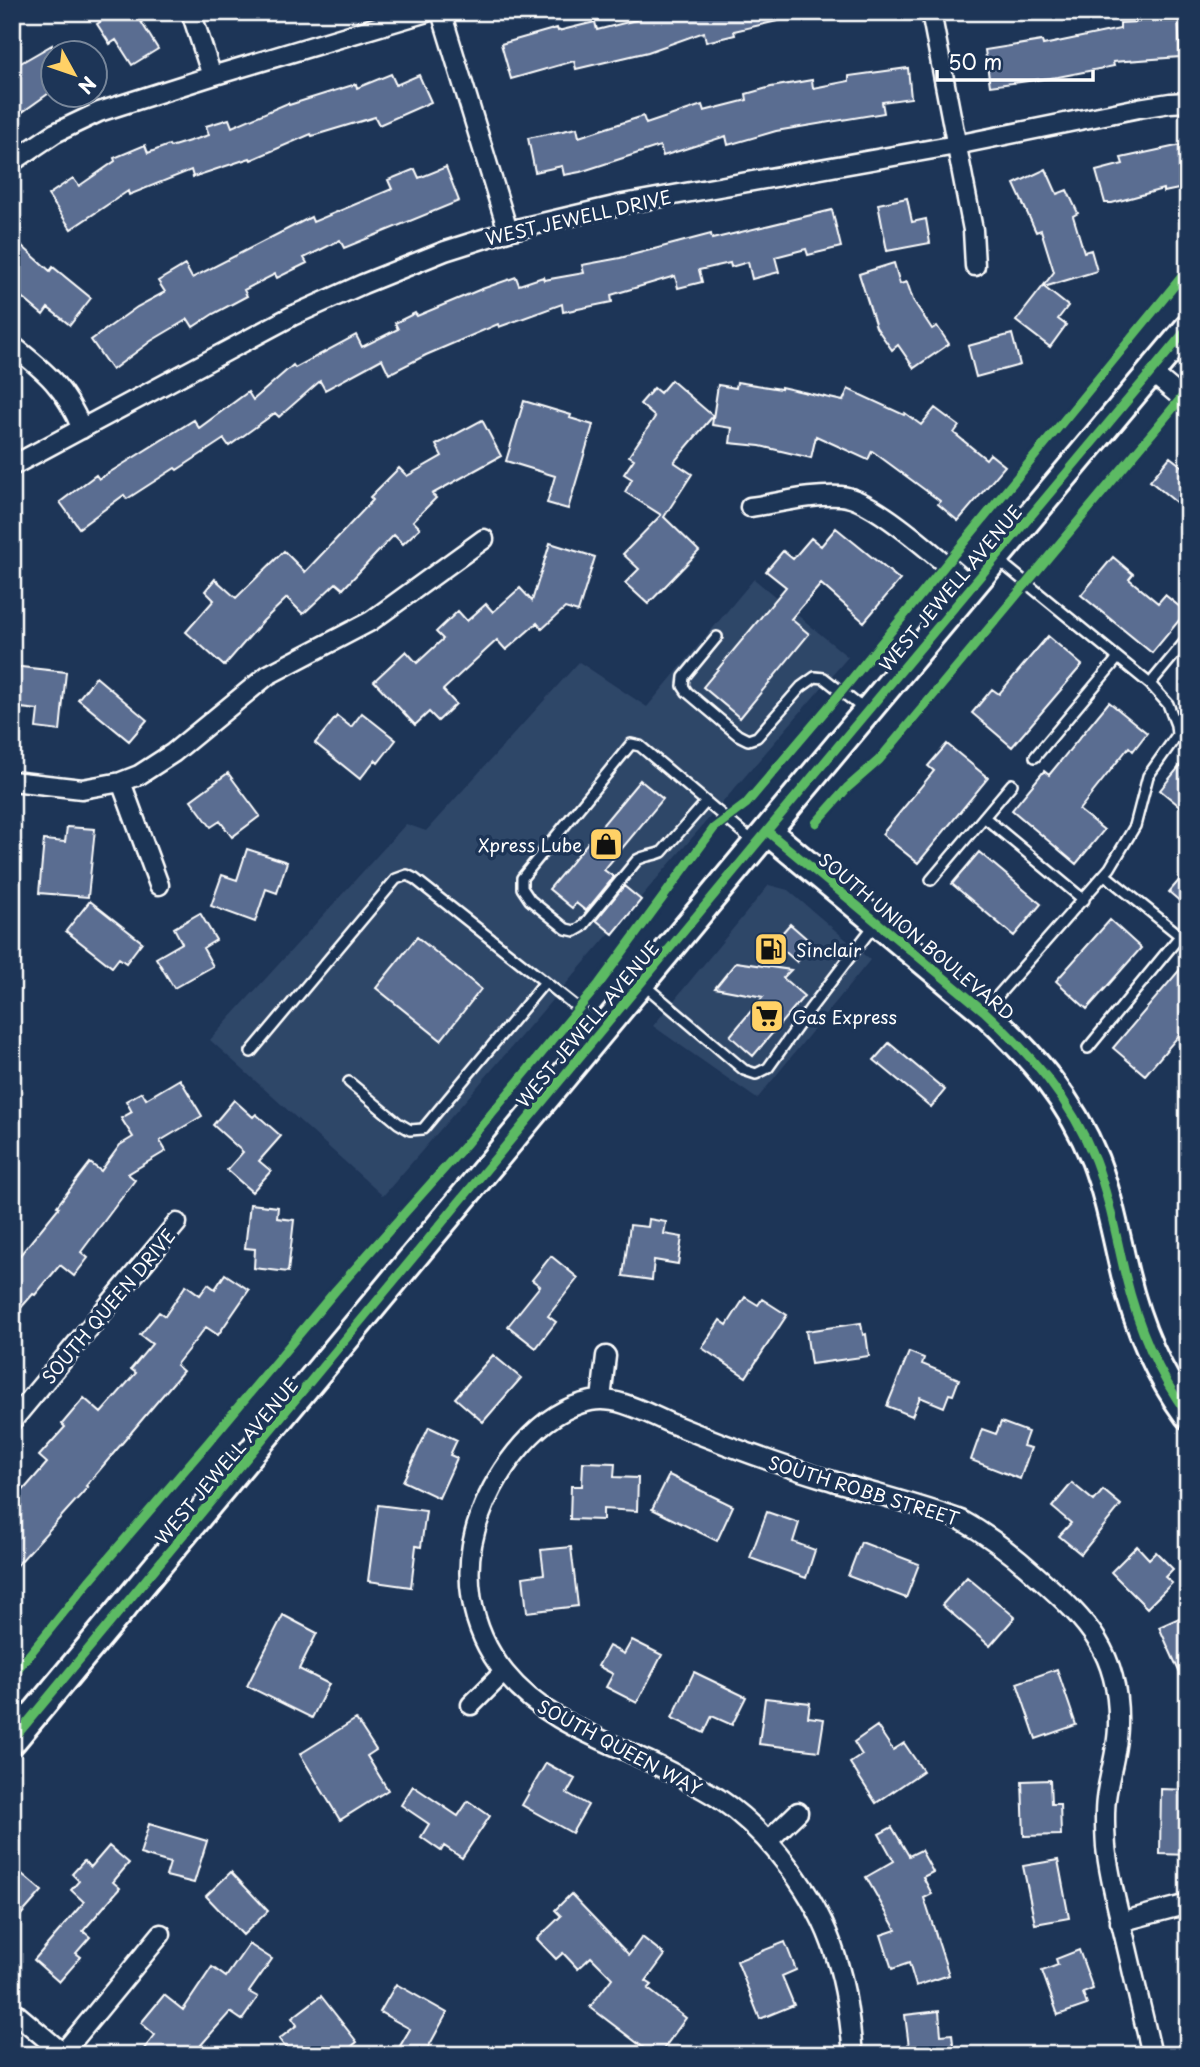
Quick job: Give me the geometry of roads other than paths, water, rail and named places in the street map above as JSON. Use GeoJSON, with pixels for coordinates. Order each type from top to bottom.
{"type":"FeatureCollection","features":[{"type":"Feature","properties":{"kind":"main road","name":"WEST JEWELL AVENUE"},"geometry":{"type":"LineString","coordinates":[[12,1741],[1188,328]]}},
{"type":"Feature","properties":{"kind":"main road","name":"SOUTH UNION BOULEVARD"},"geometry":{"type":"LineString","coordinates":[[762,838],[877,921],[984,1011],[1016,1040],[1059,1093],[1085,1138],[1104,1189],[1125,1275],[1143,1333],[1165,1378],[1188,1415]]}},
{"type":"Feature","properties":{"kind":"street"},"geometry":{"type":"LineString","coordinates":[[191,12],[212,76]]}},
{"type":"Feature","properties":{"kind":"street"},"geometry":{"type":"LineString","coordinates":[[12,162],[55,133],[89,116],[427,12]]}},
{"type":"Feature","properties":{"kind":"street"},"geometry":{"type":"LineString","coordinates":[[440,12],[508,231]]}},
{"type":"Feature","properties":{"kind":"street"},"geometry":{"type":"LineString","coordinates":[[932,12],[973,230],[975,266]]}},
{"type":"Feature","properties":{"kind":"street","name":"WEST JEWELL DRIVE"},"geometry":{"type":"LineString","coordinates":[[12,466],[292,316],[444,251],[508,231],[623,204],[956,145],[1139,108],[1188,102]]}},
{"type":"Feature","properties":{"kind":"street"},"geometry":{"type":"LineString","coordinates":[[12,345],[59,386],[74,409],[82,429]]}},
{"type":"Feature","properties":{"kind":"street"},"geometry":{"type":"LineString","coordinates":[[1151,372],[1188,403]]}},
{"type":"Feature","properties":{"kind":"street"},"geometry":{"type":"LineString","coordinates":[[750,507],[826,496],[853,498],[874,508],[972,587]]}},
{"type":"Feature","properties":{"kind":"street"},"geometry":{"type":"LineString","coordinates":[[12,781],[82,789],[121,782],[139,775],[156,766],[268,675],[371,621],[484,539]]}},
{"type":"Feature","properties":{"kind":"street"},"geometry":{"type":"LineString","coordinates":[[121,782],[159,885]]}},
{"type":"Feature","properties":{"kind":"street","name":"SOUTH QUEEN DRIVE"},"geometry":{"type":"LineString","coordinates":[[12,1421],[177,1223]]}},
{"type":"Feature","properties":{"kind":"street"},"geometry":{"type":"LineString","coordinates":[[601,1399],[606,1356]]}},
{"type":"Feature","properties":{"kind":"street","name":"SOUTH QUEEN WAY"},"geometry":{"type":"LineString","coordinates":[[601,1399],[565,1410],[539,1428],[512,1456],[500,1475],[479,1519],[470,1566],[469,1588],[480,1633],[491,1655],[504,1672],[533,1702],[557,1717],[682,1777],[718,1798],[768,1841],[803,1888],[828,1934],[846,1996],[853,2055]]}},
{"type":"Feature","properties":{"kind":"street","name":"SOUTH ROBB STREET"},"geometry":{"type":"LineString","coordinates":[[601,1399],[641,1410],[754,1456],[961,1520],[990,1536],[1067,1602],[1097,1638],[1115,1681],[1118,1725],[1105,1821],[1110,1877],[1152,2055]]}},
{"type":"Feature","properties":{"kind":"street"},"geometry":{"type":"LineString","coordinates":[[471,1705],[504,1672]]}},
{"type":"Feature","properties":{"kind":"street"},"geometry":{"type":"LineString","coordinates":[[768,1841],[798,1812]]}},
{"type":"Feature","properties":{"kind":"street"},"geometry":{"type":"LineString","coordinates":[[1120,1922],[1188,1904]]}},
{"type":"Feature","properties":{"kind":"street"},"geometry":{"type":"LineString","coordinates":[[12,2010],[64,2054],[161,1934]]}},
{"type":"Feature","properties":{"kind":"lane"},"geometry":{"type":"LineString","coordinates":[[984,1011],[1105,875],[1135,825],[1148,776],[1177,735],[1168,704],[1150,684],[996,558]]}},
{"type":"Feature","properties":{"kind":"lane"},"geometry":{"type":"LineString","coordinates":[[717,637],[684,677],[683,686],[748,740],[757,737],[802,687],[815,677],[824,678],[867,712]]}},
{"type":"Feature","properties":{"kind":"lane"},"geometry":{"type":"LineString","coordinates":[[1150,684],[1188,638]]}},
{"type":"Feature","properties":{"kind":"lane"},"geometry":{"type":"LineString","coordinates":[[1035,758],[1118,658]]}},
{"type":"Feature","properties":{"kind":"lane"},"geometry":{"type":"LineString","coordinates":[[1176,725],[1188,725]]}},
{"type":"Feature","properties":{"kind":"lane"},"geometry":{"type":"LineString","coordinates":[[706,802],[662,852],[645,855],[637,860],[582,927],[575,931],[566,929],[530,900],[522,888],[522,877],[631,744],[640,746],[706,802],[762,838]]}},
{"type":"Feature","properties":{"kind":"lane"},"geometry":{"type":"LineString","coordinates":[[931,880],[1012,784]]}},
{"type":"Feature","properties":{"kind":"lane"},"geometry":{"type":"LineString","coordinates":[[984,817],[1084,900]]}},
{"type":"Feature","properties":{"kind":"lane"},"geometry":{"type":"LineString","coordinates":[[251,1052],[396,879],[407,875],[604,1028]]}},
{"type":"Feature","properties":{"kind":"lane"},"geometry":{"type":"LineString","coordinates":[[1088,1048],[1184,939],[1105,875]]}},
{"type":"Feature","properties":{"kind":"lane"},"geometry":{"type":"LineString","coordinates":[[641,982],[744,1070],[756,1074],[768,1068],[877,921]]}},
{"type":"Feature","properties":{"kind":"lane"},"geometry":{"type":"LineString","coordinates":[[349,1082],[398,1123],[410,1130],[423,1129],[545,982]]}},
{"type":"Feature","properties":{"kind":"place","name":"Xpress Lube"},"geometry":{"type":"Point","coordinates":[606,844]}},
{"type":"Feature","properties":{"kind":"place","name":"Sinclair"},"geometry":{"type":"Point","coordinates":[771,949]}},
{"type":"Feature","properties":{"kind":"place","name":"Gas Express"},"geometry":{"type":"Point","coordinates":[767,1016]}}]}
